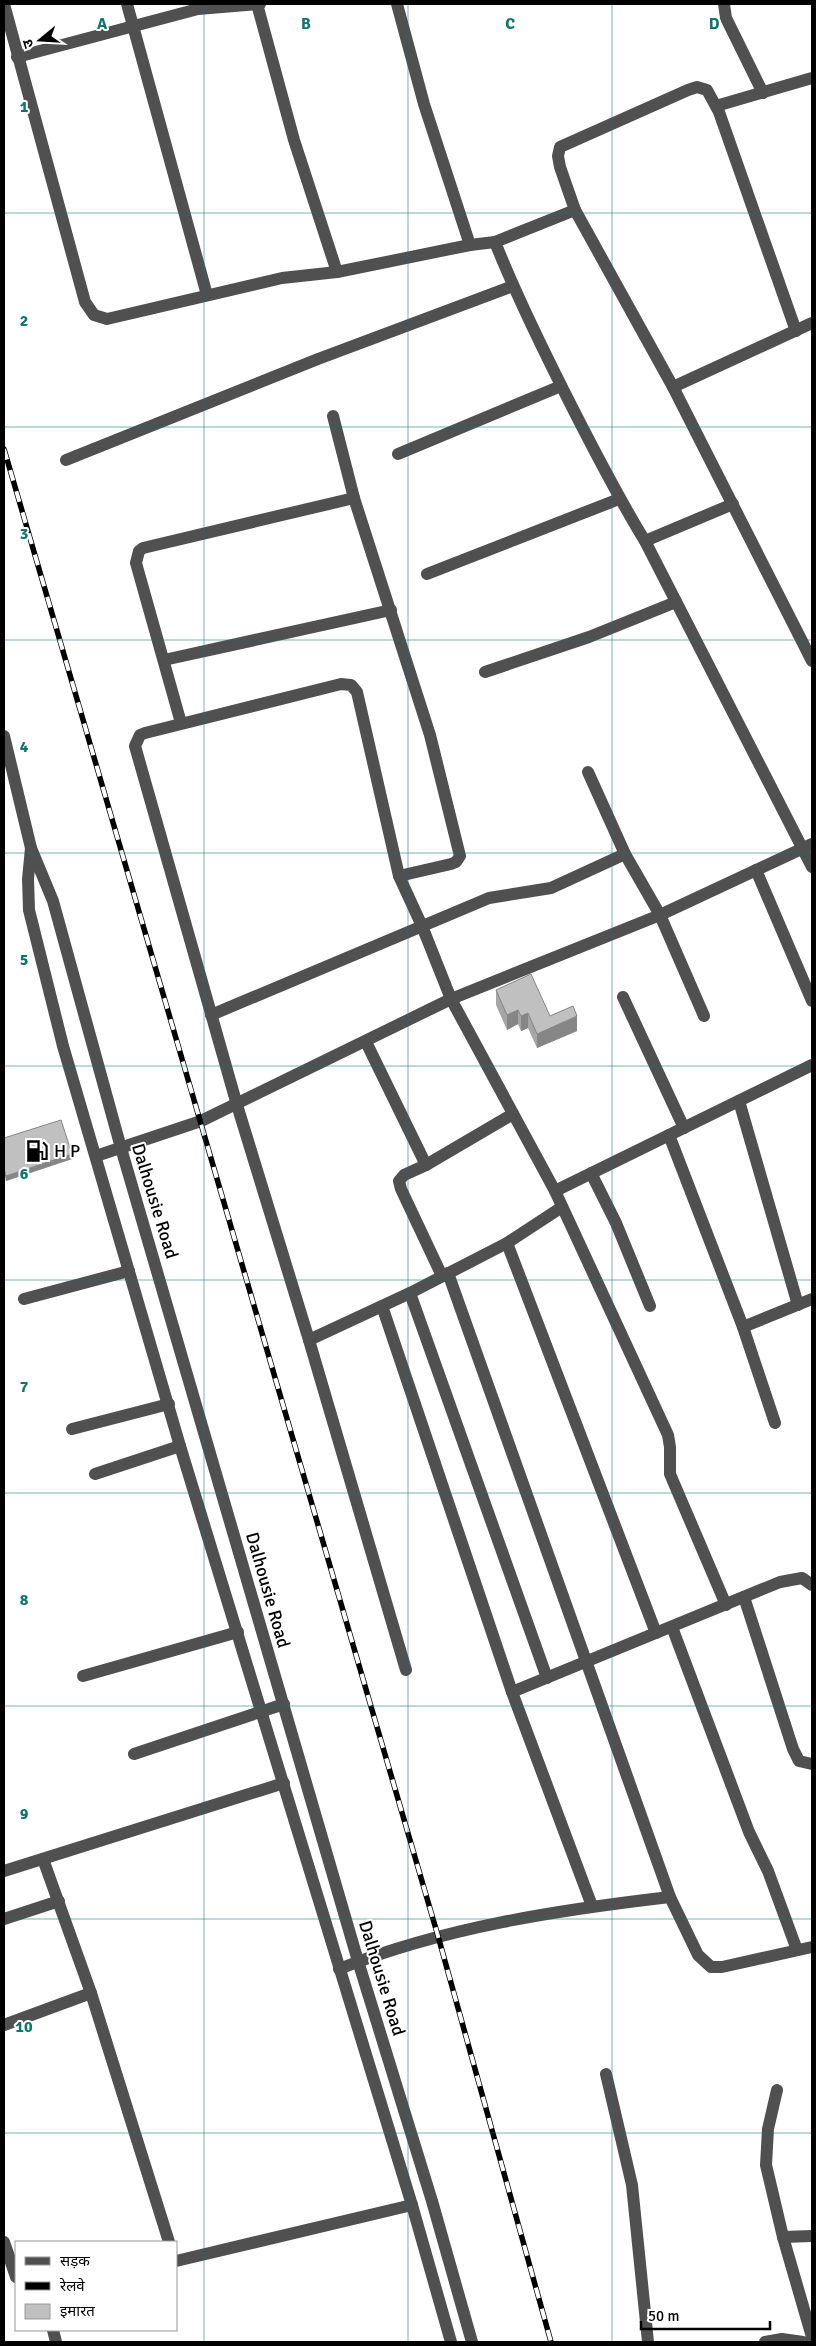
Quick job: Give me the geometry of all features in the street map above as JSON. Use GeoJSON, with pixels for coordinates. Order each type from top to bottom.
{"type":"FeatureCollection","features":[{"type":"Feature","properties":{"kind":"street"},"geometry":{"type":"LineString","coordinates":[[4,4],[17,57],[89,310],[94,315],[107,319],[282,278],[337,272],[470,245],[495,242],[574,210]]}},
{"type":"Feature","properties":{"kind":"street"},"geometry":{"type":"LineString","coordinates":[[127,4],[208,295]]}},
{"type":"Feature","properties":{"kind":"street"},"geometry":{"type":"LineString","coordinates":[[17,57],[198,9],[258,4],[294,140],[337,272]]}},
{"type":"Feature","properties":{"kind":"street"},"geometry":{"type":"LineString","coordinates":[[397,4],[424,104],[470,245]]}},
{"type":"Feature","properties":{"kind":"street"},"geometry":{"type":"LineString","coordinates":[[724,4],[726,18],[763,93]]}},
{"type":"Feature","properties":{"kind":"street"},"geometry":{"type":"LineString","coordinates":[[716,106],[812,78]]}},
{"type":"Feature","properties":{"kind":"street"},"geometry":{"type":"LineString","coordinates":[[796,331],[716,106],[707,90],[697,87],[560,147],[558,156],[574,210],[673,387],[812,661]]}},
{"type":"Feature","properties":{"kind":"street"},"geometry":{"type":"LineString","coordinates":[[495,242],[513,286],[561,386],[619,499],[646,541],[676,602],[807,846],[812,867]]}},
{"type":"Feature","properties":{"kind":"street"},"geometry":{"type":"LineString","coordinates":[[66,460],[318,359],[513,286]]}},
{"type":"Feature","properties":{"kind":"street"},"geometry":{"type":"LineString","coordinates":[[673,387],[812,324]]}},
{"type":"Feature","properties":{"kind":"street"},"geometry":{"type":"LineString","coordinates":[[398,454],[561,386]]}},
{"type":"Feature","properties":{"kind":"street"},"geometry":{"type":"LineString","coordinates":[[333,416],[354,498],[430,735],[460,856],[456,862],[451,864],[399,876]]}},
{"type":"Feature","properties":{"kind":"street"},"geometry":{"type":"LineString","coordinates":[[181,723],[136,563],[139,551],[143,548],[354,498]]}},
{"type":"Feature","properties":{"kind":"street"},"geometry":{"type":"LineString","coordinates":[[427,574],[619,499]]}},
{"type":"Feature","properties":{"kind":"street"},"geometry":{"type":"LineString","coordinates":[[646,541],[732,504]]}},
{"type":"Feature","properties":{"kind":"street"},"geometry":{"type":"LineString","coordinates":[[484,672],[589,637],[676,602]]}},
{"type":"Feature","properties":{"kind":"street"},"geometry":{"type":"LineString","coordinates":[[164,660],[391,610]]}},
{"type":"Feature","properties":{"kind":"street"},"geometry":{"type":"LineString","coordinates":[[406,1670],[310,1340],[237,1105],[135,746],[140,735],[181,723],[341,684],[352,686],[357,692],[399,876],[422,926],[451,999],[555,1191],[668,1435],[670,1474],[726,1605]]}},
{"type":"Feature","properties":{"kind":"street","name":"Dalhousie Road"},"geometry":{"type":"LineString","coordinates":[[4,736],[31,848],[53,901],[121,1148],[358,1961],[432,2201],[472,2342]]}},
{"type":"Feature","properties":{"kind":"street"},"geometry":{"type":"LineString","coordinates":[[588,772],[625,854],[660,915],[704,1016]]}},
{"type":"Feature","properties":{"kind":"street"},"geometry":{"type":"LineString","coordinates":[[96,1156],[202,1121],[451,999],[660,915],[807,846]]}},
{"type":"Feature","properties":{"kind":"street","name":"Dalhousie Road"},"geometry":{"type":"LineString","coordinates":[[31,848],[28,879],[29,910],[63,1046],[180,1446],[263,1712],[339,1969],[412,2205],[451,2342]]}},
{"type":"Feature","properties":{"kind":"street"},"geometry":{"type":"LineString","coordinates":[[211,1015],[490,898],[551,888],[625,854]]}},
{"type":"Feature","properties":{"kind":"street"},"geometry":{"type":"LineString","coordinates":[[756,870],[812,1001]]}},
{"type":"Feature","properties":{"kind":"street"},"geometry":{"type":"LineString","coordinates":[[623,997],[684,1128]]}},
{"type":"Feature","properties":{"kind":"street"},"geometry":{"type":"LineString","coordinates":[[366,1042],[426,1165]]}},
{"type":"Feature","properties":{"kind":"street"},"geometry":{"type":"LineString","coordinates":[[555,1191],[812,1065]]}},
{"type":"Feature","properties":{"kind":"street"},"geometry":{"type":"LineString","coordinates":[[739,1101],[798,1305]]}},
{"type":"Feature","properties":{"kind":"street"},"geometry":{"type":"LineString","coordinates":[[513,1114],[426,1165],[404,1175],[399,1181],[400,1186],[445,1274],[670,1897],[698,1955],[711,1967],[722,1968],[812,1947]]}},
{"type":"Feature","properties":{"kind":"street"},"geometry":{"type":"LineString","coordinates":[[669,1135],[743,1327],[775,1423]]}},
{"type":"Feature","properties":{"kind":"street"},"geometry":{"type":"LineString","coordinates":[[591,1173],[616,1224],[650,1306]]}},
{"type":"Feature","properties":{"kind":"street"},"geometry":{"type":"LineString","coordinates":[[310,1340],[410,1293],[507,1244],[562,1208]]}},
{"type":"Feature","properties":{"kind":"street"},"geometry":{"type":"LineString","coordinates":[[507,1244],[656,1633]]}},
{"type":"Feature","properties":{"kind":"street"},"geometry":{"type":"LineString","coordinates":[[24,1299],[129,1271]]}},
{"type":"Feature","properties":{"kind":"street"},"geometry":{"type":"LineString","coordinates":[[410,1293],[547,1678]]}},
{"type":"Feature","properties":{"kind":"street"},"geometry":{"type":"LineString","coordinates":[[743,1327],[812,1299]]}},
{"type":"Feature","properties":{"kind":"street"},"geometry":{"type":"LineString","coordinates":[[382,1306],[512,1692],[592,1906]]}},
{"type":"Feature","properties":{"kind":"street"},"geometry":{"type":"LineString","coordinates":[[72,1429],[169,1404]]}},
{"type":"Feature","properties":{"kind":"street"},"geometry":{"type":"LineString","coordinates":[[95,1474],[180,1446]]}},
{"type":"Feature","properties":{"kind":"street"},"geometry":{"type":"LineString","coordinates":[[512,1692],[792,1578],[802,1578],[812,1584]]}},
{"type":"Feature","properties":{"kind":"street"},"geometry":{"type":"LineString","coordinates":[[744,1597],[793,1749],[800,1761],[812,1764]]}},
{"type":"Feature","properties":{"kind":"street"},"geometry":{"type":"LineString","coordinates":[[672,1627],[749,1832],[768,1872],[796,1950]]}},
{"type":"Feature","properties":{"kind":"street"},"geometry":{"type":"LineString","coordinates":[[83,1676],[238,1632]]}},
{"type":"Feature","properties":{"kind":"street"},"geometry":{"type":"LineString","coordinates":[[134,1754],[284,1704]]}},
{"type":"Feature","properties":{"kind":"street"},"geometry":{"type":"LineString","coordinates":[[4,1871],[284,1783]]}},
{"type":"Feature","properties":{"kind":"street"},"geometry":{"type":"LineString","coordinates":[[43,1859],[91,1993],[169,2241]]}},
{"type":"Feature","properties":{"kind":"street"},"geometry":{"type":"LineString","coordinates":[[339,1969],[358,1961],[438,1936],[592,1906],[670,1897]]}},
{"type":"Feature","properties":{"kind":"street"},"geometry":{"type":"LineString","coordinates":[[4,1919],[59,1901]]}},
{"type":"Feature","properties":{"kind":"street"},"geometry":{"type":"LineString","coordinates":[[4,2025],[91,1993]]}},
{"type":"Feature","properties":{"kind":"street"},"geometry":{"type":"LineString","coordinates":[[606,2074],[632,2185],[648,2342]]}},
{"type":"Feature","properties":{"kind":"street"},"geometry":{"type":"LineString","coordinates":[[777,2090],[768,2129],[766,2164],[783,2237],[812,2337]]}},
{"type":"Feature","properties":{"kind":"street"},"geometry":{"type":"LineString","coordinates":[[178,2261],[412,2205]]}},
{"type":"Feature","properties":{"kind":"street"},"geometry":{"type":"LineString","coordinates":[[783,2237],[812,2236]]}},
{"type":"Feature","properties":{"kind":"street"},"geometry":{"type":"LineString","coordinates":[[4,2242],[15,2274]]}},
{"type":"Feature","properties":{"kind":"street"},"geometry":{"type":"LineString","coordinates":[[765,2342],[795,2341]]}},
{"type":"Feature","properties":{"kind":"building"},"geometry":{"type":"Polygon","coordinates":[[[531,974],[550,1016],[573,1006],[577,1016],[537,1034],[528,1013],[521,1016],[518,1010],[507,1015],[496,990],[531,974]]]}},
{"type":"Feature","properties":{"kind":"building","name":"H P"},"geometry":{"type":"Polygon","coordinates":[[[61,1120],[72,1154],[6,1176],[4,1169],[4,1138],[61,1120]]]}},
{"type":"Feature","properties":{"kind":"railway"},"geometry":{"type":"LineString","coordinates":[[4,449],[438,1936],[551,2342]]}},
{"type":"Feature","properties":{"kind":"place","name":"H P"},"geometry":{"type":"Point","coordinates":[37,1151]}}]}
